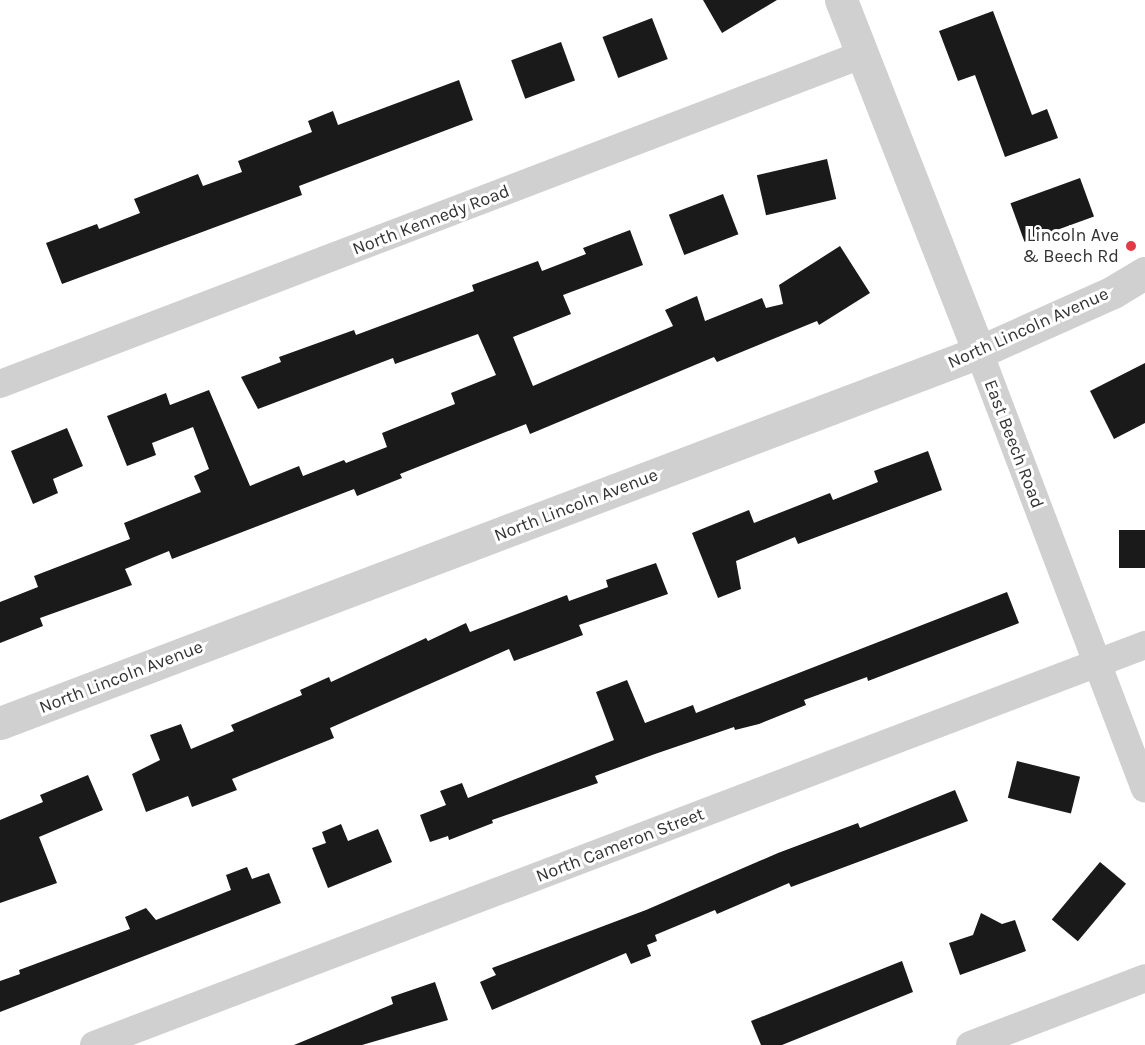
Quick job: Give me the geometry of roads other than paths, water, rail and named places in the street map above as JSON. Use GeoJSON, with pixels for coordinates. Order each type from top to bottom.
{"type":"FeatureCollection","features":[{"type":"Feature","properties":{"kind":"street","name":"East Beech Road"},"geometry":{"type":"LineString","coordinates":[[841,0],[979,352],[1145,788]]}},
{"type":"Feature","properties":{"kind":"street","name":"North Kennedy Road"},"geometry":{"type":"LineString","coordinates":[[0,384],[861,55]]}},
{"type":"Feature","properties":{"kind":"street","name":"North Lincoln Avenue"},"geometry":{"type":"LineString","coordinates":[[0,723],[979,352],[1113,292],[1145,273]]}},
{"type":"Feature","properties":{"kind":"street","name":"North Cameron Street"},"geometry":{"type":"LineString","coordinates":[[94,1045],[1145,645]]}},
{"type":"Feature","properties":{"kind":"street"},"geometry":{"type":"LineString","coordinates":[[970,1045],[1145,978]]}},
{"type":"Feature","properties":{"kind":"place","name":"Lincoln Ave & Beech Rd"},"geometry":{"type":"Point","coordinates":[1131,246]}}]}
